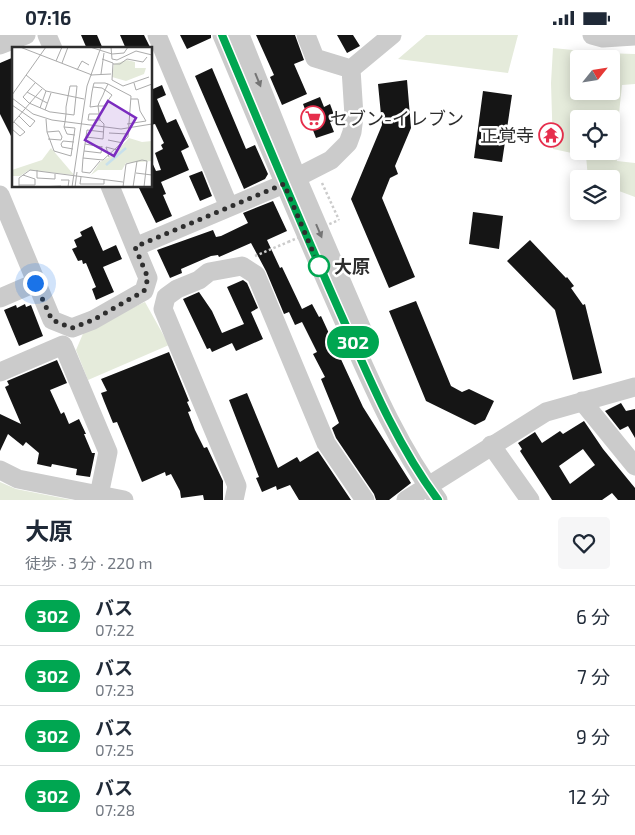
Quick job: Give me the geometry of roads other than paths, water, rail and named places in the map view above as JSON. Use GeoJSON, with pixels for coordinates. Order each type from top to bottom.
{"type":"FeatureCollection","features":[{"type":"Feature","properties":{"kind":"street"},"geometry":{"type":"LineString","coordinates":[[0,45],[26,35]]}},
{"type":"Feature","properties":{"kind":"street"},"geometry":{"type":"LineString","coordinates":[[47,35],[52,47]]}},
{"type":"Feature","properties":{"kind":"street"},"geometry":{"type":"LineString","coordinates":[[157,35],[229,207]]}},
{"type":"Feature","properties":{"kind":"street"},"geometry":{"type":"LineString","coordinates":[[222,35],[434,489],[452,500]]}},
{"type":"Feature","properties":{"kind":"street"},"geometry":{"type":"LineString","coordinates":[[240,35],[291,181]]}},
{"type":"Feature","properties":{"kind":"street"},"geometry":{"type":"LineString","coordinates":[[306,35],[315,58],[351,69]]}},
{"type":"Feature","properties":{"kind":"street"},"geometry":{"type":"LineString","coordinates":[[351,69],[392,35]]}},
{"type":"Feature","properties":{"kind":"street"},"geometry":{"type":"LineString","coordinates":[[592,35],[603,38],[635,36]]}},
{"type":"Feature","properties":{"kind":"street"},"geometry":{"type":"LineString","coordinates":[[135,247],[291,181],[331,161],[348,143],[354,116],[351,69]]}},
{"type":"Feature","properties":{"kind":"street"},"geometry":{"type":"LineString","coordinates":[[0,195],[52,320],[72,328],[93,320],[144,291],[148,278],[110,187]]}},
{"type":"Feature","properties":{"kind":"street"},"geometry":{"type":"LineString","coordinates":[[234,500],[237,486],[163,309],[166,297],[177,289],[199,280],[209,272],[249,270],[326,443],[364,500]]}},
{"type":"Feature","properties":{"kind":"street"},"geometry":{"type":"LineString","coordinates":[[0,298],[35,283]]}},
{"type":"Feature","properties":{"kind":"street"},"geometry":{"type":"LineString","coordinates":[[0,372],[63,345],[108,452],[99,495]]}},
{"type":"Feature","properties":{"kind":"street"},"geometry":{"type":"LineString","coordinates":[[406,500],[434,489],[492,445],[546,412],[635,387]]}},
{"type":"Feature","properties":{"kind":"street"},"geometry":{"type":"LineString","coordinates":[[582,401],[635,467]]}},
{"type":"Feature","properties":{"kind":"street"},"geometry":{"type":"LineString","coordinates":[[492,445],[530,500]]}},
{"type":"Feature","properties":{"kind":"street"},"geometry":{"type":"LineString","coordinates":[[0,470],[18,479],[124,500]]}},
{"type":"Feature","properties":{"kind":"place","name":"セブン-イレブン"},"geometry":{"type":"Point","coordinates":[313,118]}},
{"type":"Feature","properties":{"kind":"place","name":"正覚寺"},"geometry":{"type":"Point","coordinates":[551,135]}},
{"type":"Feature","properties":{"kind":"place","name":"大原"},"geometry":{"type":"Point","coordinates":[319,266]}}]}
